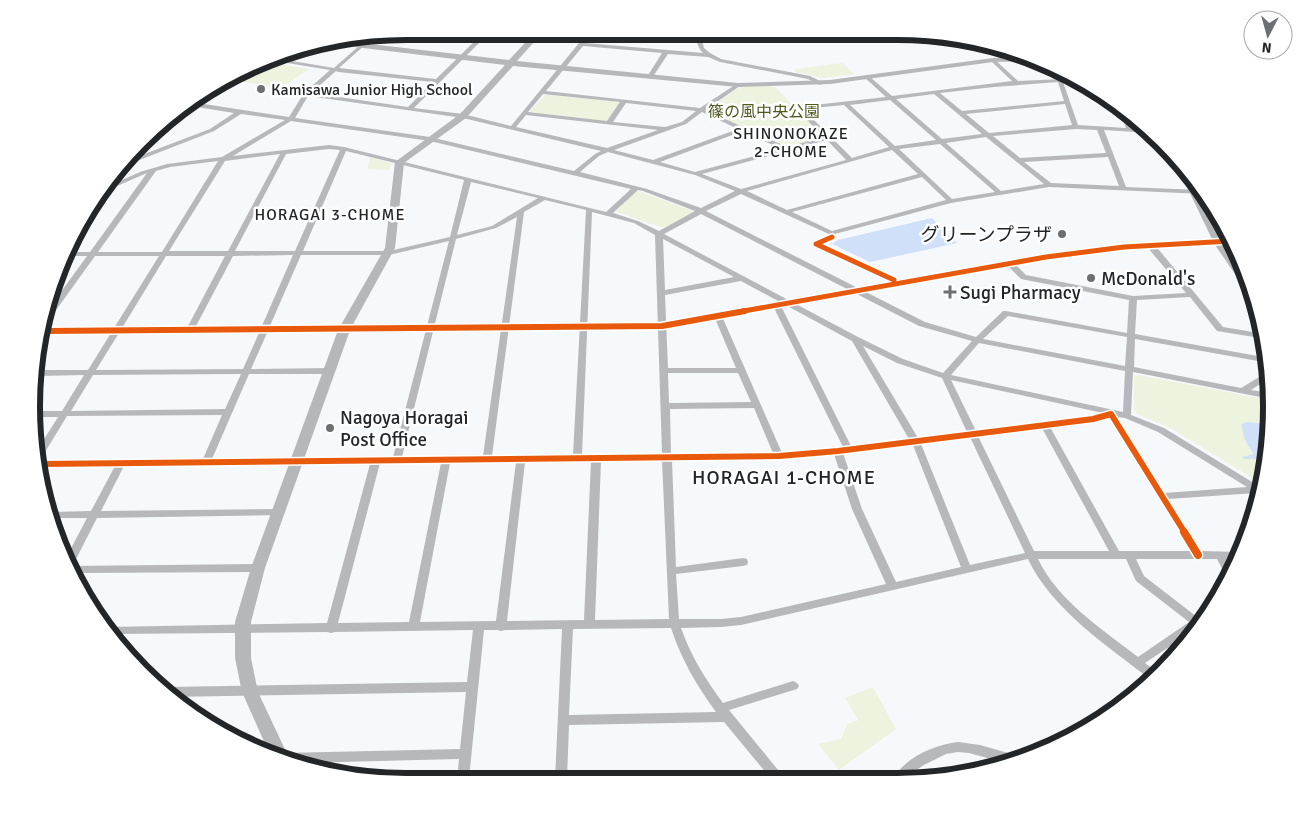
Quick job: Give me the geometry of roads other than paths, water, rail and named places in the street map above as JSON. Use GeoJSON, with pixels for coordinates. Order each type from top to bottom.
{"type":"FeatureCollection","features":[{"type":"Feature","properties":{"kind":"street"},"geometry":{"type":"LineString","coordinates":[[409,108],[479,40]]}},
{"type":"Feature","properties":{"kind":"street"},"geometry":{"type":"LineString","coordinates":[[278,750],[250,692],[243,658],[242,629],[248,598],[344,330],[389,253],[400,162],[463,116],[532,40]]}},
{"type":"Feature","properties":{"kind":"street"},"geometry":{"type":"LineString","coordinates":[[512,128],[585,40]]}},
{"type":"Feature","properties":{"kind":"street"},"geometry":{"type":"LineString","coordinates":[[698,40],[698,44],[708,55]]}},
{"type":"Feature","properties":{"kind":"street"},"geometry":{"type":"LineString","coordinates":[[43,449],[223,159],[292,118],[306,94],[366,42]]}},
{"type":"Feature","properties":{"kind":"street"},"geometry":{"type":"LineString","coordinates":[[350,44],[511,63],[738,85],[820,83],[993,60],[1014,59]]}},
{"type":"Feature","properties":{"kind":"street"},"geometry":{"type":"LineString","coordinates":[[582,44],[708,55],[720,60],[810,78],[820,83]]}},
{"type":"Feature","properties":{"kind":"street"},"geometry":{"type":"LineString","coordinates":[[650,77],[666,52]]}},
{"type":"Feature","properties":{"kind":"street"},"geometry":{"type":"LineString","coordinates":[[993,60],[1015,82]]}},
{"type":"Feature","properties":{"kind":"street"},"geometry":{"type":"LineString","coordinates":[[284,61],[437,81]]}},
{"type":"Feature","properties":{"kind":"street"},"geometry":{"type":"LineString","coordinates":[[867,77],[1000,193]]}},
{"type":"Feature","properties":{"kind":"street"},"geometry":{"type":"LineString","coordinates":[[850,160],[798,108],[847,104],[1015,82],[1060,80],[1076,127]]}},
{"type":"Feature","properties":{"kind":"street"},"geometry":{"type":"LineString","coordinates":[[575,173],[597,155],[684,123],[738,85]]}},
{"type":"Feature","properties":{"kind":"street"},"geometry":{"type":"LineString","coordinates":[[542,92],[702,110],[787,149]]}},
{"type":"Feature","properties":{"kind":"street"},"geometry":{"type":"LineString","coordinates":[[936,93],[1049,185]]}},
{"type":"Feature","properties":{"kind":"street"},"geometry":{"type":"LineString","coordinates":[[306,94],[463,116],[656,162],[741,190],[831,233],[951,201],[1049,185],[1193,192]]}},
{"type":"Feature","properties":{"kind":"street"},"geometry":{"type":"LineString","coordinates":[[609,123],[624,101]]}},
{"type":"Feature","properties":{"kind":"street"},"geometry":{"type":"LineString","coordinates":[[961,113],[1068,102]]}},
{"type":"Feature","properties":{"kind":"street"},"geometry":{"type":"LineString","coordinates":[[847,104],[951,201]]}},
{"type":"Feature","properties":{"kind":"street"},"geometry":{"type":"LineString","coordinates":[[198,105],[430,140],[636,188],[667,197],[701,211],[922,324],[978,340],[1262,394]]}},
{"type":"Feature","properties":{"kind":"street"},"geometry":{"type":"LineString","coordinates":[[135,160],[212,130],[239,112]]}},
{"type":"Feature","properties":{"kind":"street"},"geometry":{"type":"LineString","coordinates":[[524,113],[665,130]]}},
{"type":"Feature","properties":{"kind":"street"},"geometry":{"type":"LineString","coordinates":[[1126,121],[1130,130]]}},
{"type":"Feature","properties":{"kind":"street"},"geometry":{"type":"LineString","coordinates":[[659,234],[741,190],[894,148],[988,135],[1076,127],[1138,131]]}},
{"type":"Feature","properties":{"kind":"street"},"geometry":{"type":"LineString","coordinates":[[1100,129],[1123,187]]}},
{"type":"Feature","properties":{"kind":"street"},"geometry":{"type":"LineString","coordinates":[[656,162],[744,130]]}},
{"type":"Feature","properties":{"kind":"street"},"geometry":{"type":"LineString","coordinates":[[697,174],[828,138]]}},
{"type":"Feature","properties":{"kind":"street"},"geometry":{"type":"LineString","coordinates":[[114,185],[135,176],[169,165],[320,148],[344,149],[610,213],[636,222],[790,303],[855,340],[900,361],[945,376],[1127,416],[1161,430],[1254,487]]}},
{"type":"Feature","properties":{"kind":"street"},"geometry":{"type":"LineString","coordinates":[[206,462],[344,149]]}},
{"type":"Feature","properties":{"kind":"street"},"geometry":{"type":"LineString","coordinates":[[189,331],[284,152]]}},
{"type":"Feature","properties":{"kind":"street"},"geometry":{"type":"LineString","coordinates":[[1019,160],[1110,155]]}},
{"type":"Feature","properties":{"kind":"street"},"geometry":{"type":"LineString","coordinates":[[53,308],[154,169]]}},
{"type":"Feature","properties":{"kind":"street"},"geometry":{"type":"LineString","coordinates":[[127,170],[135,176]]}},
{"type":"Feature","properties":{"kind":"street"},"geometry":{"type":"LineString","coordinates":[[786,212],[923,175]]}},
{"type":"Feature","properties":{"kind":"street"},"geometry":{"type":"LineString","coordinates":[[397,460],[468,179]]}},
{"type":"Feature","properties":{"kind":"street"},"geometry":{"type":"LineString","coordinates":[[610,213],[636,188]]}},
{"type":"Feature","properties":{"kind":"street"},"geometry":{"type":"LineString","coordinates":[[73,254],[389,253],[452,239],[494,227],[544,198]]}},
{"type":"Feature","properties":{"kind":"street"},"geometry":{"type":"LineString","coordinates":[[1202,205],[1218,242],[1231,257]]}},
{"type":"Feature","properties":{"kind":"street"},"geometry":{"type":"LineString","coordinates":[[577,458],[589,209]]}},
{"type":"Feature","properties":{"kind":"street"},"geometry":{"type":"LineString","coordinates":[[487,459],[521,212]]}},
{"type":"Feature","properties":{"kind":"street"},"geometry":{"type":"LineString","coordinates":[[659,234],[671,571],[675,624],[690,662],[700,681],[773,773]]}},
{"type":"Feature","properties":{"kind":"street"},"geometry":{"type":"LineString","coordinates":[[48,331],[662,326],[860,291],[1008,262],[1081,252],[1224,242]]}},
{"type":"Feature","properties":{"kind":"street"},"geometry":{"type":"LineString","coordinates":[[1150,246],[1220,329],[1256,335]]}},
{"type":"Feature","properties":{"kind":"street"},"geometry":{"type":"LineString","coordinates":[[1008,262],[1024,278],[1133,298],[1191,295]]}},
{"type":"Feature","properties":{"kind":"street"},"geometry":{"type":"LineString","coordinates":[[661,293],[743,278]]}},
{"type":"Feature","properties":{"kind":"street"},"geometry":{"type":"LineString","coordinates":[[1127,416],[1133,298]]}},
{"type":"Feature","properties":{"kind":"street"},"geometry":{"type":"LineString","coordinates":[[777,306],[843,450],[857,508],[893,587]]}},
{"type":"Feature","properties":{"kind":"street"},"geometry":{"type":"LineString","coordinates":[[945,376],[1006,313],[1260,359]]}},
{"type":"Feature","properties":{"kind":"street"},"geometry":{"type":"LineString","coordinates":[[718,316],[779,456]]}},
{"type":"Feature","properties":{"kind":"street"},"geometry":{"type":"LineString","coordinates":[[855,340],[914,441],[967,570]]}},
{"type":"Feature","properties":{"kind":"street"},"geometry":{"type":"LineString","coordinates":[[664,371],[741,370]]}},
{"type":"Feature","properties":{"kind":"street"},"geometry":{"type":"LineString","coordinates":[[42,373],[329,371]]}},
{"type":"Feature","properties":{"kind":"street"},"geometry":{"type":"LineString","coordinates":[[945,376],[1030,555],[1047,582],[1077,615],[1149,672]]}},
{"type":"Feature","properties":{"kind":"street"},"geometry":{"type":"LineString","coordinates":[[1244,390],[1262,379]]}},
{"type":"Feature","properties":{"kind":"street"},"geometry":{"type":"LineString","coordinates":[[666,406],[756,404]]}},
{"type":"Feature","properties":{"kind":"street"},"geometry":{"type":"LineString","coordinates":[[40,414],[227,412]]}},
{"type":"Feature","properties":{"kind":"street"},"geometry":{"type":"LineString","coordinates":[[45,464],[779,456],[843,450],[1093,419],[1111,414]]}},
{"type":"Feature","properties":{"kind":"street"},"geometry":{"type":"LineString","coordinates":[[1111,414],[1198,555]]}},
{"type":"Feature","properties":{"kind":"street"},"geometry":{"type":"LineString","coordinates":[[1044,424],[1116,555]]}},
{"type":"Feature","properties":{"kind":"street"},"geometry":{"type":"LineString","coordinates":[[501,627],[521,459]]}},
{"type":"Feature","properties":{"kind":"street"},"geometry":{"type":"LineString","coordinates":[[589,625],[596,459]]}},
{"type":"Feature","properties":{"kind":"street"},"geometry":{"type":"LineString","coordinates":[[331,628],[376,460]]}},
{"type":"Feature","properties":{"kind":"street"},"geometry":{"type":"LineString","coordinates":[[414,627],[446,460]]}},
{"type":"Feature","properties":{"kind":"street"},"geometry":{"type":"LineString","coordinates":[[72,556],[121,463]]}},
{"type":"Feature","properties":{"kind":"street"},"geometry":{"type":"LineString","coordinates":[[1162,496],[1253,491]]}},
{"type":"Feature","properties":{"kind":"street"},"geometry":{"type":"LineString","coordinates":[[56,515],[279,512]]}},
{"type":"Feature","properties":{"kind":"street"},"geometry":{"type":"LineString","coordinates":[[116,630],[501,627],[741,621],[1030,555],[1231,555]]}},
{"type":"Feature","properties":{"kind":"street"},"geometry":{"type":"LineString","coordinates":[[1130,555],[1140,578],[1196,617]]}},
{"type":"Feature","properties":{"kind":"street"},"geometry":{"type":"LineString","coordinates":[[1220,555],[1226,566]]}},
{"type":"Feature","properties":{"kind":"street"},"geometry":{"type":"LineString","coordinates":[[671,571],[743,562]]}},
{"type":"Feature","properties":{"kind":"street"},"geometry":{"type":"LineString","coordinates":[[78,569],[258,568]]}},
{"type":"Feature","properties":{"kind":"street"},"geometry":{"type":"LineString","coordinates":[[561,773],[568,626]]}},
{"type":"Feature","properties":{"kind":"street"},"geometry":{"type":"LineString","coordinates":[[464,773],[479,627]]}},
{"type":"Feature","properties":{"kind":"street"},"geometry":{"type":"LineString","coordinates":[[1137,663],[1188,629]]}},
{"type":"Feature","properties":{"kind":"street"},"geometry":{"type":"LineString","coordinates":[[563,720],[725,713],[793,686]]}},
{"type":"Feature","properties":{"kind":"street"},"geometry":{"type":"LineString","coordinates":[[177,692],[472,687]]}},
{"type":"Feature","properties":{"kind":"street"},"geometry":{"type":"LineString","coordinates":[[902,773],[933,752],[956,746],[970,747],[1005,757]]}},
{"type":"Feature","properties":{"kind":"street"},"geometry":{"type":"LineString","coordinates":[[301,758],[466,754]]}},
{"type":"Feature","properties":{"kind":"water"},"geometry":{"type":"Polygon","coordinates":[[[932,218],[957,243],[870,262],[832,244],[838,240],[932,218]]]}},
{"type":"Feature","properties":{"kind":"water"},"geometry":{"type":"Polygon","coordinates":[[[1246,422],[1262,423],[1259,462],[1255,459],[1245,459],[1242,457],[1254,454],[1247,444],[1242,424],[1246,422]]]}},
{"type":"Feature","properties":{"kind":"place","name":"Kamisawa Junior High School"},"geometry":{"type":"Point","coordinates":[261,89]}},
{"type":"Feature","properties":{"kind":"place","name":"グリーンプラザ"},"geometry":{"type":"Point","coordinates":[1062,234]}},
{"type":"Feature","properties":{"kind":"place","name":"McDonald's"},"geometry":{"type":"Point","coordinates":[1091,278]}},
{"type":"Feature","properties":{"kind":"place","name":"Sugi Pharmacy"},"geometry":{"type":"Point","coordinates":[950,292]}},
{"type":"Feature","properties":{"kind":"place","name":"Nagoya Horagai Post Office"},"geometry":{"type":"Point","coordinates":[330,428]}},
{"type":"Feature","properties":{"kind":"district","name":"SHINONOKAZE 2-CHOME"},"geometry":{"type":"Point","coordinates":[791,142]}},
{"type":"Feature","properties":{"kind":"district","name":"HORAGAI 3-CHOME"},"geometry":{"type":"Point","coordinates":[330,214]}},
{"type":"Feature","properties":{"kind":"district","name":"HORAGAI 1-CHOME"},"geometry":{"type":"Point","coordinates":[784,477]}},
{"type":"Feature","properties":{"kind":"park label","name":"篠の風中央公園"},"geometry":{"type":"Point","coordinates":[764,111]}}]}
